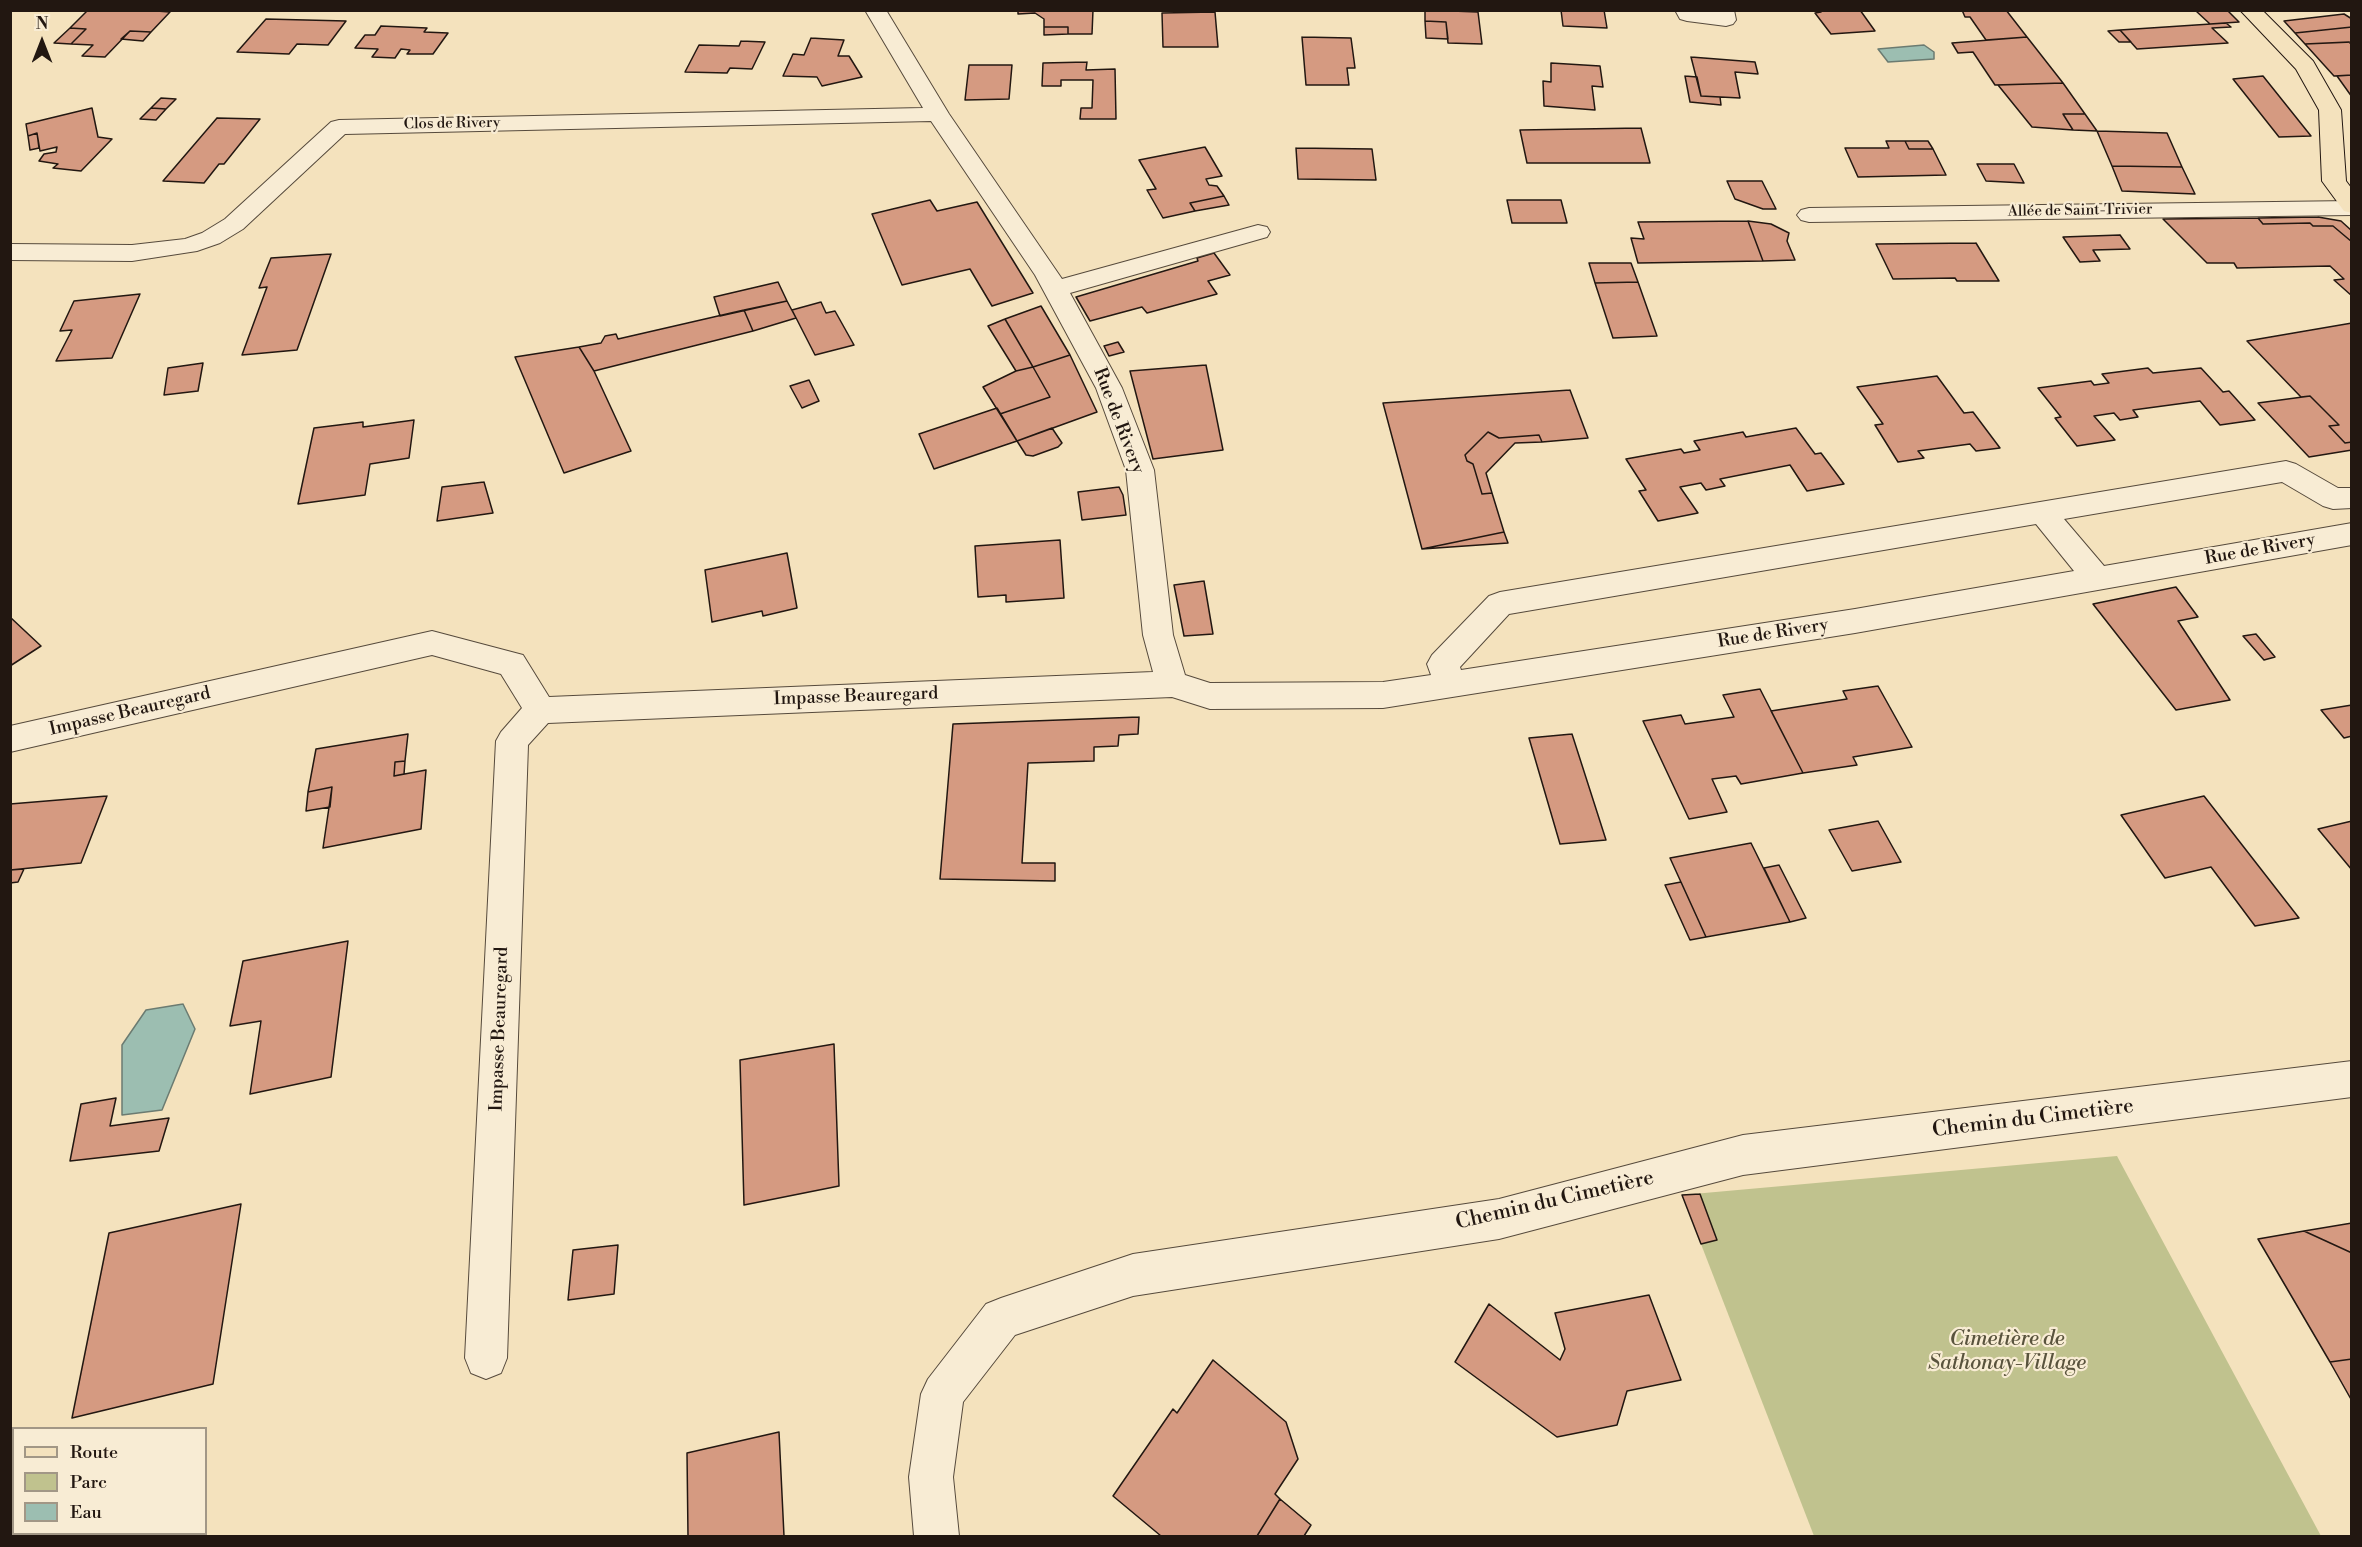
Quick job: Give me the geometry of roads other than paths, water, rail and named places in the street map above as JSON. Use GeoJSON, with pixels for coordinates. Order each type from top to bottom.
{"type":"FeatureCollection","features":[{"type":"Feature","properties":{"kind":"main road"},"geometry":{"type":"LineString","coordinates":[[2250,10],[2305,66],[2330,110],[2334,181],[2352,207]]}},
{"type":"Feature","properties":{"kind":"street","name":"Rue de Rivery"},"geometry":{"type":"LineString","coordinates":[[875,10],[938,114],[1055,289],[1109,388],[1140,470],[1158,635],[1172,684],[1210,696],[1383,695],[1844,623],[2352,534]]}},
{"type":"Feature","properties":{"kind":"street"},"geometry":{"type":"LineString","coordinates":[[1684,10],[1688,15],[1726,20],[1724,10]]}},
{"type":"Feature","properties":{"kind":"street","name":"Clos de Rivery"},"geometry":{"type":"LineString","coordinates":[[10,252],[132,254],[188,246],[211,238],[234,224],[339,126],[938,114]]}},
{"type":"Feature","properties":{"kind":"street","name":"Allée de Saint-Trivier"},"geometry":{"type":"LineString","coordinates":[[1809,215],[2352,207]]}},
{"type":"Feature","properties":{"kind":"street"},"geometry":{"type":"LineString","coordinates":[[1055,289],[1258,232]]}},
{"type":"Feature","properties":{"kind":"street"},"geometry":{"type":"LineString","coordinates":[[1449,684],[1443,664],[1500,604],[1582,602],[1865,556],[2043,513],[2286,471],[2332,499],[2352,498]]}},
{"type":"Feature","properties":{"kind":"street"},"geometry":{"type":"LineString","coordinates":[[2043,513],[2097,579]]}},
{"type":"Feature","properties":{"kind":"street","name":"Impasse Beauregard"},"geometry":{"type":"LineString","coordinates":[[10,739],[432,643],[512,664],[540,711]]}},
{"type":"Feature","properties":{"kind":"street","name":"Impasse Beauregard"},"geometry":{"type":"LineString","coordinates":[[486,1358],[512,741],[540,711],[1172,684]]}},
{"type":"Feature","properties":{"kind":"street","name":"Chemin du Cimetière"},"geometry":{"type":"LineString","coordinates":[[937,1536],[932,1477],[943,1394],[1001,1318],[1133,1275],[1499,1219],[1743,1155],[2352,1080]]}},
{"type":"Feature","properties":{"kind":"water"},"geometry":{"type":"Polygon","coordinates":[[[1924,45],[1934,52],[1934,59],[1888,62],[1878,49],[1924,45]]]}},
{"type":"Feature","properties":{"kind":"water"},"geometry":{"type":"Polygon","coordinates":[[[183,1004],[195,1029],[162,1110],[122,1115],[122,1045],[146,1010],[183,1004]]]}},
{"type":"Feature","properties":{"kind":"park label","name":"Cimetière de Sathonay-Village"},"geometry":{"type":"Point","coordinates":[2007,1352]}}]}
